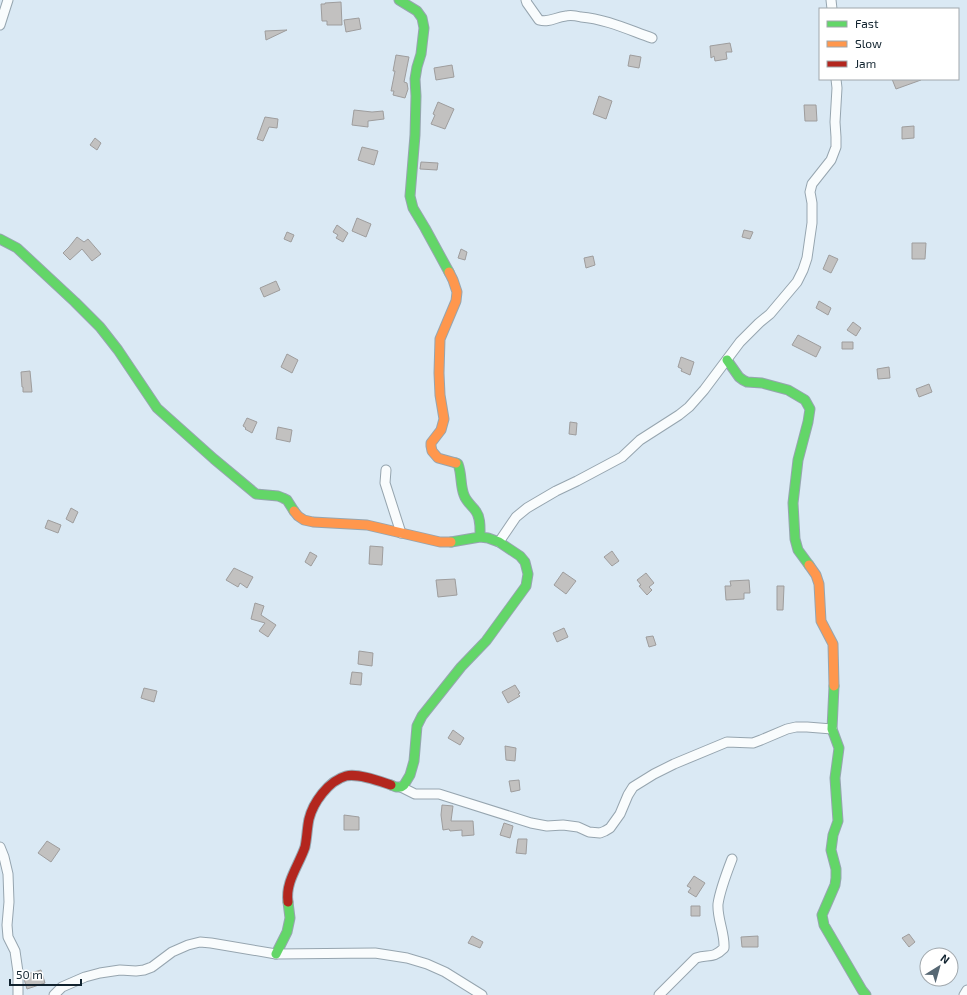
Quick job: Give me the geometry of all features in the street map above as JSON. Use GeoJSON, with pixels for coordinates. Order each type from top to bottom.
{"type":"FeatureCollection","features":[{"type":"Feature","properties":{"kind":"street"},"geometry":{"type":"LineString","coordinates":[[0,25],[8,0]]}},
{"type":"Feature","properties":{"kind":"street"},"geometry":{"type":"LineString","coordinates":[[399,0],[418,12],[422,18],[424,28],[421,54],[415,79],[416,96],[410,196],[413,208],[453,280],[457,292],[456,301],[440,339],[438,373],[444,419],[441,430],[433,439],[431,446],[432,451],[438,458],[458,464],[461,473],[464,496],[478,513],[480,520],[480,537]]}},
{"type":"Feature","properties":{"kind":"street"},"geometry":{"type":"LineString","coordinates":[[526,0],[539,20],[553,20],[566,16],[602,20],[652,38]]}},
{"type":"Feature","properties":{"kind":"street"},"geometry":{"type":"LineString","coordinates":[[500,542],[516,517],[527,508],[556,491],[622,457],[640,440],[689,407],[704,390],[740,342],[770,314],[797,282],[807,258],[812,222],[812,203],[810,192],[812,184],[831,160],[836,147],[836,80]]}},
{"type":"Feature","properties":{"kind":"street"},"geometry":{"type":"LineString","coordinates":[[0,239],[17,248],[100,327],[118,350],[157,408],[256,494],[278,496],[283,498],[287,500],[298,516],[304,520],[313,522],[367,525],[440,542],[451,542],[480,537],[488,538],[500,542],[520,556],[525,562],[528,574],[526,586],[521,594],[486,642],[461,667],[422,716],[417,726],[414,761],[410,775],[406,783],[401,787]]}},
{"type":"Feature","properties":{"kind":"street"},"geometry":{"type":"LineString","coordinates":[[727,360],[743,380],[788,390],[802,397],[810,409],[798,460],[794,490],[793,503],[795,539],[798,550],[816,575],[819,584],[821,620],[833,644],[834,674],[832,729],[839,748],[835,778],[838,821],[833,835],[831,850],[836,869],[836,878],[835,885],[822,915],[824,925],[866,995]]}},
{"type":"Feature","properties":{"kind":"street"},"geometry":{"type":"LineString","coordinates":[[386,470],[385,483],[401,533]]}},
{"type":"Feature","properties":{"kind":"street"},"geometry":{"type":"LineString","coordinates":[[276,954],[287,932],[290,918],[287,897],[288,887],[304,846],[309,819],[316,801],[324,791],[336,781],[346,776],[359,776],[374,779],[401,787],[415,794],[439,794],[531,823],[547,826],[578,827],[589,832],[600,833],[610,828],[620,814],[633,787],[674,764],[727,742],[752,743],[796,727],[832,729]]}},
{"type":"Feature","properties":{"kind":"street"},"geometry":{"type":"LineString","coordinates":[[0,847],[8,874],[9,902],[6,925],[8,937],[15,951],[18,972],[18,995]]}},
{"type":"Feature","properties":{"kind":"street"},"geometry":{"type":"LineString","coordinates":[[659,995],[696,958],[713,956],[724,948],[724,939],[720,925],[718,904],[724,880],[732,859]]}},
{"type":"Feature","properties":{"kind":"street"},"geometry":{"type":"LineString","coordinates":[[54,995],[62,987],[100,973],[120,970],[144,970],[152,967],[172,952],[188,944],[200,942],[276,954],[375,953],[407,958],[427,964],[445,972],[482,995]]}},
{"type":"Feature","properties":{"kind":"street"},"geometry":{"type":"LineString","coordinates":[[964,995],[967,990]]}},
{"type":"Feature","properties":{"kind":"building"},"geometry":{"type":"Polygon","coordinates":[[[341,2],[342,25],[327,25],[327,21],[322,21],[321,4],[341,2]]]}},
{"type":"Feature","properties":{"kind":"building"},"geometry":{"type":"Polygon","coordinates":[[[359,18],[361,29],[346,32],[344,20],[359,18]]]}},
{"type":"Feature","properties":{"kind":"building"},"geometry":{"type":"Polygon","coordinates":[[[287,30],[266,40],[265,31],[287,30]]]}},
{"type":"Feature","properties":{"kind":"building"},"geometry":{"type":"Polygon","coordinates":[[[730,43],[732,52],[726,52],[727,59],[715,61],[714,56],[711,58],[710,46],[730,43]]]}},
{"type":"Feature","properties":{"kind":"building"},"geometry":{"type":"Polygon","coordinates":[[[396,55],[409,57],[404,82],[407,83],[408,89],[405,98],[393,95],[394,91],[391,91],[395,71],[393,71],[396,55]]]}},
{"type":"Feature","properties":{"kind":"building"},"geometry":{"type":"Polygon","coordinates":[[[630,55],[641,57],[639,68],[628,66],[630,55]]]}},
{"type":"Feature","properties":{"kind":"building"},"geometry":{"type":"Polygon","coordinates":[[[452,65],[454,77],[436,80],[434,68],[452,65]]]}},
{"type":"Feature","properties":{"kind":"building"},"geometry":{"type":"Polygon","coordinates":[[[892,80],[921,80],[896,89],[892,80]]]}},
{"type":"Feature","properties":{"kind":"building"},"geometry":{"type":"Polygon","coordinates":[[[599,96],[612,101],[606,119],[593,114],[599,96]]]}},
{"type":"Feature","properties":{"kind":"building"},"geometry":{"type":"Polygon","coordinates":[[[438,102],[454,109],[445,129],[431,124],[438,102]]]}},
{"type":"Feature","properties":{"kind":"building"},"geometry":{"type":"Polygon","coordinates":[[[804,105],[816,105],[817,121],[805,121],[804,105]]]}},
{"type":"Feature","properties":{"kind":"building"},"geometry":{"type":"Polygon","coordinates":[[[354,110],[372,112],[383,111],[384,119],[368,121],[368,127],[352,125],[354,110]]]}},
{"type":"Feature","properties":{"kind":"building"},"geometry":{"type":"Polygon","coordinates":[[[265,117],[278,119],[277,128],[269,127],[263,141],[257,139],[265,117]]]}},
{"type":"Feature","properties":{"kind":"building"},"geometry":{"type":"Polygon","coordinates":[[[914,126],[914,138],[902,139],[902,127],[914,126]]]}},
{"type":"Feature","properties":{"kind":"building"},"geometry":{"type":"Polygon","coordinates":[[[95,138],[101,143],[97,150],[90,145],[95,138]]]}},
{"type":"Feature","properties":{"kind":"building"},"geometry":{"type":"Polygon","coordinates":[[[362,147],[378,151],[374,165],[358,160],[362,147]]]}},
{"type":"Feature","properties":{"kind":"building"},"geometry":{"type":"Polygon","coordinates":[[[421,162],[438,163],[437,170],[420,169],[421,162]]]}},
{"type":"Feature","properties":{"kind":"building"},"geometry":{"type":"Polygon","coordinates":[[[357,218],[371,224],[366,237],[352,231],[357,218]]]}},
{"type":"Feature","properties":{"kind":"building"},"geometry":{"type":"Polygon","coordinates":[[[337,225],[348,233],[343,242],[336,238],[338,235],[333,232],[337,225]]]}},
{"type":"Feature","properties":{"kind":"building"},"geometry":{"type":"Polygon","coordinates":[[[744,230],[753,232],[750,239],[742,237],[744,230]]]}},
{"type":"Feature","properties":{"kind":"building"},"geometry":{"type":"Polygon","coordinates":[[[287,232],[294,235],[291,242],[284,239],[287,232]]]}},
{"type":"Feature","properties":{"kind":"building"},"geometry":{"type":"Polygon","coordinates":[[[77,237],[84,242],[88,239],[101,254],[92,261],[82,249],[70,260],[63,253],[77,237]]]}},
{"type":"Feature","properties":{"kind":"building"},"geometry":{"type":"Polygon","coordinates":[[[912,243],[926,243],[925,259],[912,259],[912,243]]]}},
{"type":"Feature","properties":{"kind":"building"},"geometry":{"type":"Polygon","coordinates":[[[461,249],[467,252],[465,260],[458,258],[461,249]]]}},
{"type":"Feature","properties":{"kind":"building"},"geometry":{"type":"Polygon","coordinates":[[[829,255],[838,259],[831,273],[823,269],[829,255]]]}},
{"type":"Feature","properties":{"kind":"building"},"geometry":{"type":"Polygon","coordinates":[[[593,256],[595,265],[586,268],[584,258],[593,256]]]}},
{"type":"Feature","properties":{"kind":"building"},"geometry":{"type":"Polygon","coordinates":[[[276,281],[280,290],[264,297],[260,288],[276,281]]]}},
{"type":"Feature","properties":{"kind":"building"},"geometry":{"type":"Polygon","coordinates":[[[819,301],[831,308],[828,315],[816,308],[819,301]]]}},
{"type":"Feature","properties":{"kind":"building"},"geometry":{"type":"Polygon","coordinates":[[[853,322],[861,328],[856,336],[847,330],[853,322]]]}},
{"type":"Feature","properties":{"kind":"building"},"geometry":{"type":"Polygon","coordinates":[[[798,335],[821,347],[816,357],[792,345],[798,335]]]}},
{"type":"Feature","properties":{"kind":"building"},"geometry":{"type":"Polygon","coordinates":[[[842,342],[853,342],[853,349],[842,349],[842,342]]]}},
{"type":"Feature","properties":{"kind":"building"},"geometry":{"type":"Polygon","coordinates":[[[287,354],[298,360],[292,373],[281,367],[287,354]]]}},
{"type":"Feature","properties":{"kind":"building"},"geometry":{"type":"Polygon","coordinates":[[[681,357],[694,362],[690,375],[681,371],[682,369],[678,367],[681,357]]]}},
{"type":"Feature","properties":{"kind":"building"},"geometry":{"type":"Polygon","coordinates":[[[889,367],[890,378],[878,379],[877,369],[889,367]]]}},
{"type":"Feature","properties":{"kind":"building"},"geometry":{"type":"Polygon","coordinates":[[[30,371],[32,392],[23,392],[21,372],[30,371]]]}},
{"type":"Feature","properties":{"kind":"building"},"geometry":{"type":"Polygon","coordinates":[[[929,384],[932,392],[919,397],[916,389],[929,384]]]}},
{"type":"Feature","properties":{"kind":"building"},"geometry":{"type":"Polygon","coordinates":[[[247,418],[257,422],[252,433],[243,426],[247,418]]]}},
{"type":"Feature","properties":{"kind":"building"},"geometry":{"type":"Polygon","coordinates":[[[570,422],[577,423],[576,435],[569,434],[570,422]]]}},
{"type":"Feature","properties":{"kind":"building"},"geometry":{"type":"Polygon","coordinates":[[[278,427],[292,430],[290,442],[276,439],[278,427]]]}},
{"type":"Feature","properties":{"kind":"building"},"geometry":{"type":"Polygon","coordinates":[[[71,508],[78,512],[73,523],[66,519],[71,508]]]}},
{"type":"Feature","properties":{"kind":"building"},"geometry":{"type":"Polygon","coordinates":[[[48,520],[61,525],[58,533],[45,528],[48,520]]]}},
{"type":"Feature","properties":{"kind":"building"},"geometry":{"type":"Polygon","coordinates":[[[370,546],[383,547],[382,565],[369,564],[370,546]]]}},
{"type":"Feature","properties":{"kind":"building"},"geometry":{"type":"Polygon","coordinates":[[[612,551],[619,561],[612,566],[604,557],[612,551]]]}},
{"type":"Feature","properties":{"kind":"building"},"geometry":{"type":"Polygon","coordinates":[[[310,552],[317,556],[311,566],[305,562],[310,552]]]}},
{"type":"Feature","properties":{"kind":"building"},"geometry":{"type":"Polygon","coordinates":[[[234,568],[253,577],[247,588],[240,583],[238,587],[226,580],[234,568]]]}},
{"type":"Feature","properties":{"kind":"building"},"geometry":{"type":"Polygon","coordinates":[[[563,572],[576,581],[566,594],[554,585],[563,572]]]}},
{"type":"Feature","properties":{"kind":"building"},"geometry":{"type":"Polygon","coordinates":[[[646,573],[654,583],[649,587],[652,590],[647,595],[639,586],[641,585],[637,580],[646,573]]]}},
{"type":"Feature","properties":{"kind":"building"},"geometry":{"type":"Polygon","coordinates":[[[455,579],[457,595],[438,597],[436,580],[455,579]]]}},
{"type":"Feature","properties":{"kind":"building"},"geometry":{"type":"Polygon","coordinates":[[[749,580],[750,593],[744,593],[744,599],[726,600],[725,586],[731,586],[730,581],[749,580]]]}},
{"type":"Feature","properties":{"kind":"building"},"geometry":{"type":"Polygon","coordinates":[[[777,586],[784,586],[783,610],[777,610],[777,586]]]}},
{"type":"Feature","properties":{"kind":"building"},"geometry":{"type":"Polygon","coordinates":[[[255,603],[264,606],[261,615],[276,625],[268,637],[259,631],[265,623],[251,619],[255,603]]]}},
{"type":"Feature","properties":{"kind":"building"},"geometry":{"type":"Polygon","coordinates":[[[564,628],[568,637],[557,642],[553,633],[564,628]]]}},
{"type":"Feature","properties":{"kind":"building"},"geometry":{"type":"Polygon","coordinates":[[[653,636],[656,645],[649,647],[646,637],[653,636]]]}},
{"type":"Feature","properties":{"kind":"building"},"geometry":{"type":"Polygon","coordinates":[[[359,651],[373,653],[372,666],[358,664],[359,651]]]}},
{"type":"Feature","properties":{"kind":"building"},"geometry":{"type":"Polygon","coordinates":[[[352,672],[362,673],[361,685],[350,684],[352,672]]]}},
{"type":"Feature","properties":{"kind":"building"},"geometry":{"type":"Polygon","coordinates":[[[515,685],[520,693],[518,694],[520,696],[508,703],[502,692],[515,685]]]}},
{"type":"Feature","properties":{"kind":"building"},"geometry":{"type":"Polygon","coordinates":[[[144,688],[157,691],[154,702],[141,698],[144,688]]]}},
{"type":"Feature","properties":{"kind":"building"},"geometry":{"type":"Polygon","coordinates":[[[453,730],[464,738],[460,745],[448,738],[453,730]]]}},
{"type":"Feature","properties":{"kind":"building"},"geometry":{"type":"Polygon","coordinates":[[[505,746],[516,748],[515,761],[506,760],[505,746]]]}},
{"type":"Feature","properties":{"kind":"building"},"geometry":{"type":"Polygon","coordinates":[[[519,780],[520,790],[511,792],[509,781],[519,780]]]}},
{"type":"Feature","properties":{"kind":"building"},"geometry":{"type":"Polygon","coordinates":[[[442,805],[453,806],[451,821],[473,821],[474,835],[462,836],[462,830],[443,830],[441,815],[442,805]]]}},
{"type":"Feature","properties":{"kind":"building"},"geometry":{"type":"Polygon","coordinates":[[[344,815],[359,817],[359,830],[344,830],[344,815]]]}},
{"type":"Feature","properties":{"kind":"building"},"geometry":{"type":"Polygon","coordinates":[[[504,823],[513,826],[510,838],[500,835],[504,823]]]}},
{"type":"Feature","properties":{"kind":"building"},"geometry":{"type":"Polygon","coordinates":[[[518,839],[527,839],[526,854],[516,853],[518,839]]]}},
{"type":"Feature","properties":{"kind":"building"},"geometry":{"type":"Polygon","coordinates":[[[47,841],[60,849],[51,862],[38,853],[47,841]]]}},
{"type":"Feature","properties":{"kind":"building"},"geometry":{"type":"Polygon","coordinates":[[[694,876],[705,883],[696,897],[688,892],[691,888],[687,886],[694,876]]]}},
{"type":"Feature","properties":{"kind":"building"},"geometry":{"type":"Polygon","coordinates":[[[691,906],[700,906],[700,916],[691,916],[691,906]]]}},
{"type":"Feature","properties":{"kind":"building"},"geometry":{"type":"Polygon","coordinates":[[[909,934],[915,942],[909,947],[902,938],[909,934]]]}},
{"type":"Feature","properties":{"kind":"building"},"geometry":{"type":"Polygon","coordinates":[[[472,936],[483,942],[480,948],[468,943],[472,936]]]}},
{"type":"Feature","properties":{"kind":"building"},"geometry":{"type":"Polygon","coordinates":[[[758,936],[758,947],[742,947],[741,937],[758,936]]]}},
{"type":"Feature","properties":{"kind":"building"},"geometry":{"type":"Polygon","coordinates":[[[41,970],[45,983],[27,989],[24,975],[41,970]]]}},
{"type":"Feature","properties":{"kind":"traffic: fast"},"geometry":{"type":"LineString","coordinates":[[399,0],[417,11],[422,18],[424,28],[421,54],[415,79],[415,135],[410,196],[413,208],[449,272]]}},
{"type":"Feature","properties":{"kind":"traffic: fast"},"geometry":{"type":"LineString","coordinates":[[0,239],[17,248],[100,327],[118,350],[157,408],[256,494],[278,496],[283,498],[287,500],[294,511]]}},
{"type":"Feature","properties":{"kind":"traffic: fast"},"geometry":{"type":"LineString","coordinates":[[727,360],[739,377],[743,380],[788,390],[805,400],[810,409],[798,460],[793,503],[795,539],[798,550],[809,565]]}},
{"type":"Feature","properties":{"kind":"traffic: fast"},"geometry":{"type":"LineString","coordinates":[[456,463],[458,464],[465,497],[478,516],[480,523],[480,537]]}},
{"type":"Feature","properties":{"kind":"traffic: fast"},"geometry":{"type":"LineString","coordinates":[[391,785],[401,787],[410,775],[414,761],[417,726],[422,716],[461,667],[486,641],[526,586],[528,574],[525,562],[520,556],[499,542],[480,537],[451,542]]}},
{"type":"Feature","properties":{"kind":"traffic: fast"},"geometry":{"type":"LineString","coordinates":[[834,686],[832,729],[839,748],[835,778],[838,821],[833,835],[831,850],[836,869],[836,878],[835,885],[822,915],[824,925],[866,995]]}},
{"type":"Feature","properties":{"kind":"traffic: fast"},"geometry":{"type":"LineString","coordinates":[[276,954],[287,932],[290,918],[288,902]]}},
{"type":"Feature","properties":{"kind":"traffic: slow"},"geometry":{"type":"LineString","coordinates":[[449,272],[457,292],[456,301],[440,339],[440,395],[444,419],[441,430],[431,443],[431,446],[432,451],[438,458],[456,463]]}},
{"type":"Feature","properties":{"kind":"traffic: slow"},"geometry":{"type":"LineString","coordinates":[[294,511],[304,520],[313,522],[367,525],[440,542],[451,542]]}},
{"type":"Feature","properties":{"kind":"traffic: slow"},"geometry":{"type":"LineString","coordinates":[[809,565],[816,575],[819,584],[821,621],[833,644],[834,686]]}},
{"type":"Feature","properties":{"kind":"traffic: jam"},"geometry":{"type":"LineString","coordinates":[[288,902],[290,881],[305,847],[309,819],[314,806],[322,793],[339,779],[351,775],[368,778],[391,785]]}}]}
